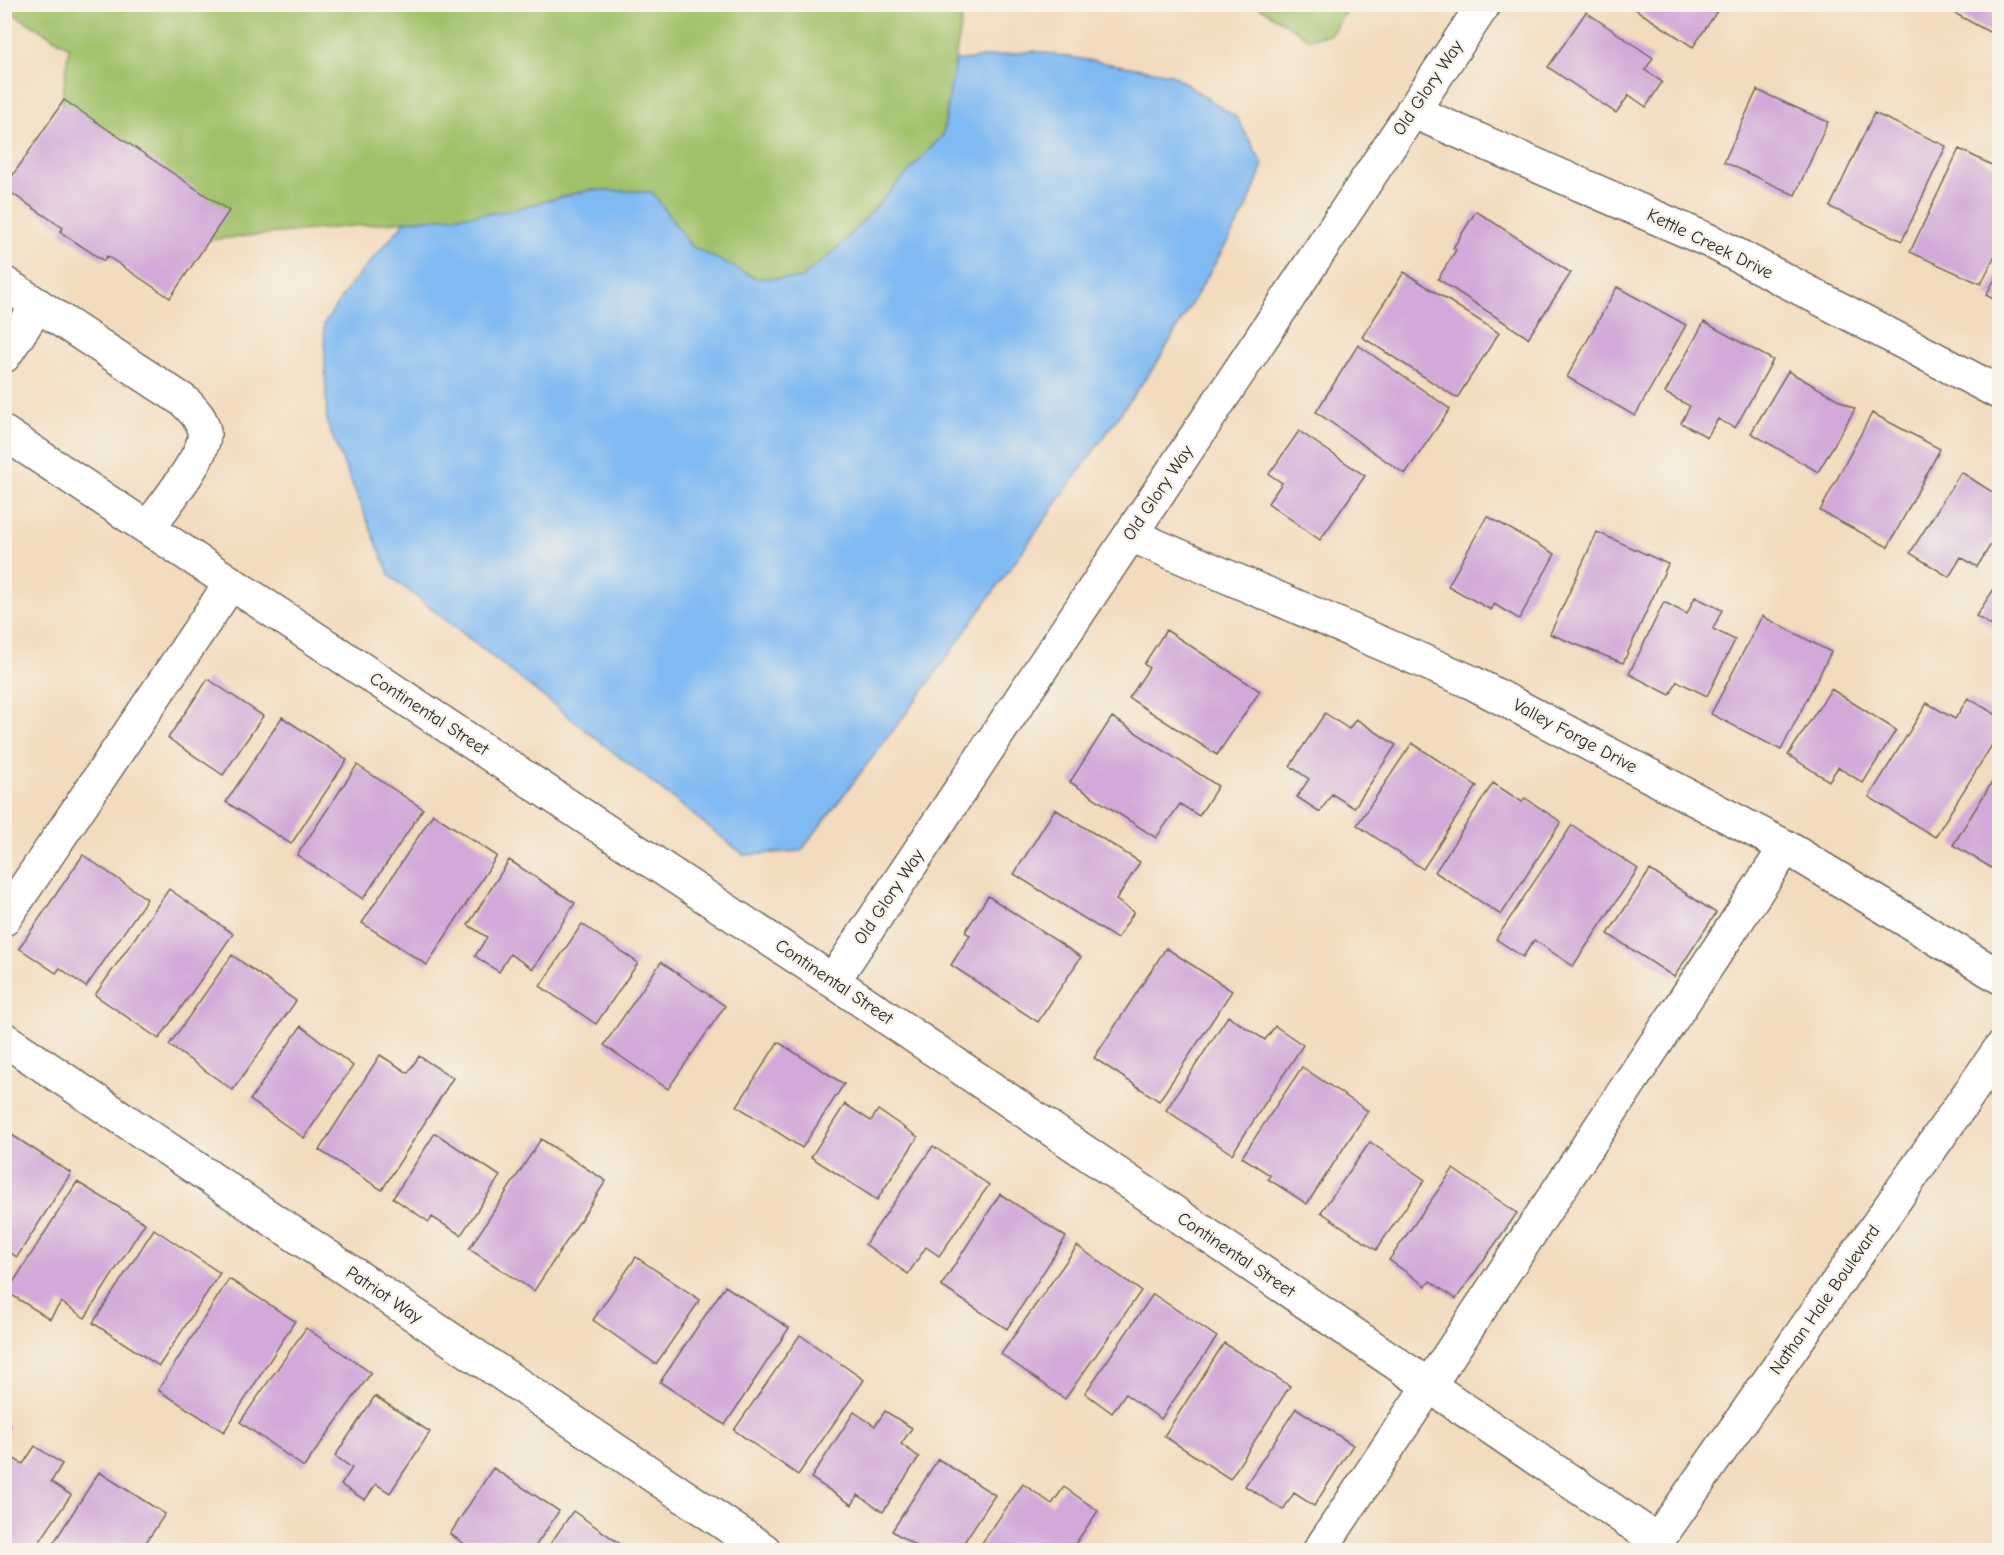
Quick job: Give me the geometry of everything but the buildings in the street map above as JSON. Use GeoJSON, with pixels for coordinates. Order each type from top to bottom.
{"type":"FeatureCollection","features":[{"type":"Feature","properties":{"kind":"street","name":"Old Glory Way"},"geometry":{"type":"LineString","coordinates":[[833,981],[1484,4]]}},
{"type":"Feature","properties":{"kind":"street","name":"Kettle Creek Drive"},"geometry":{"type":"LineString","coordinates":[[1412,111],[1712,242],[2000,393]]}},
{"type":"Feature","properties":{"kind":"street"},"geometry":{"type":"LineString","coordinates":[[4,283],[184,401],[198,414],[204,432],[202,448],[148,528]]}},
{"type":"Feature","properties":{"kind":"street"},"geometry":{"type":"LineString","coordinates":[[4,356],[38,305]]}},
{"type":"Feature","properties":{"kind":"street","name":"Continental Street"},"geometry":{"type":"LineString","coordinates":[[5,433],[833,981],[1431,1387],[1654,1546]]}},
{"type":"Feature","properties":{"kind":"street","name":"Valley Forge Drive"},"geometry":{"type":"LineString","coordinates":[[1131,535],[1471,682],[1786,847],[2000,977]]}},
{"type":"Feature","properties":{"kind":"street"},"geometry":{"type":"LineString","coordinates":[[4,919],[231,583]]}},
{"type":"Feature","properties":{"kind":"street"},"geometry":{"type":"LineString","coordinates":[[1320,1551],[1431,1387],[1786,847]]}},
{"type":"Feature","properties":{"kind":"street","name":"Patriot Way"},"geometry":{"type":"LineString","coordinates":[[4,1039],[764,1551]]}},
{"type":"Feature","properties":{"kind":"street","name":"Nathan Hale Boulevard"},"geometry":{"type":"LineString","coordinates":[[1654,1546],[2000,1050]]}},
{"type":"Feature","properties":{"kind":"green space"},"geometry":{"type":"Polygon","coordinates":[[[5,4],[964,5],[943,135],[838,248],[800,279],[755,278],[691,246],[652,192],[590,190],[502,212],[196,241],[54,163],[69,47],[5,9],[5,4]]]}},
{"type":"Feature","properties":{"kind":"green space"},"geometry":{"type":"Polygon","coordinates":[[[1256,5],[1350,5],[1331,34],[1309,39],[1256,5]]]}},
{"type":"Feature","properties":{"kind":"water"},"geometry":{"type":"Polygon","coordinates":[[[1034,51],[1171,74],[1237,118],[1263,164],[1247,208],[1160,358],[920,695],[801,851],[744,855],[390,576],[327,423],[324,324],[350,285],[406,221],[502,212],[590,190],[652,192],[691,246],[755,278],[800,279],[838,248],[943,135],[955,61],[1034,51]]]}}]}
